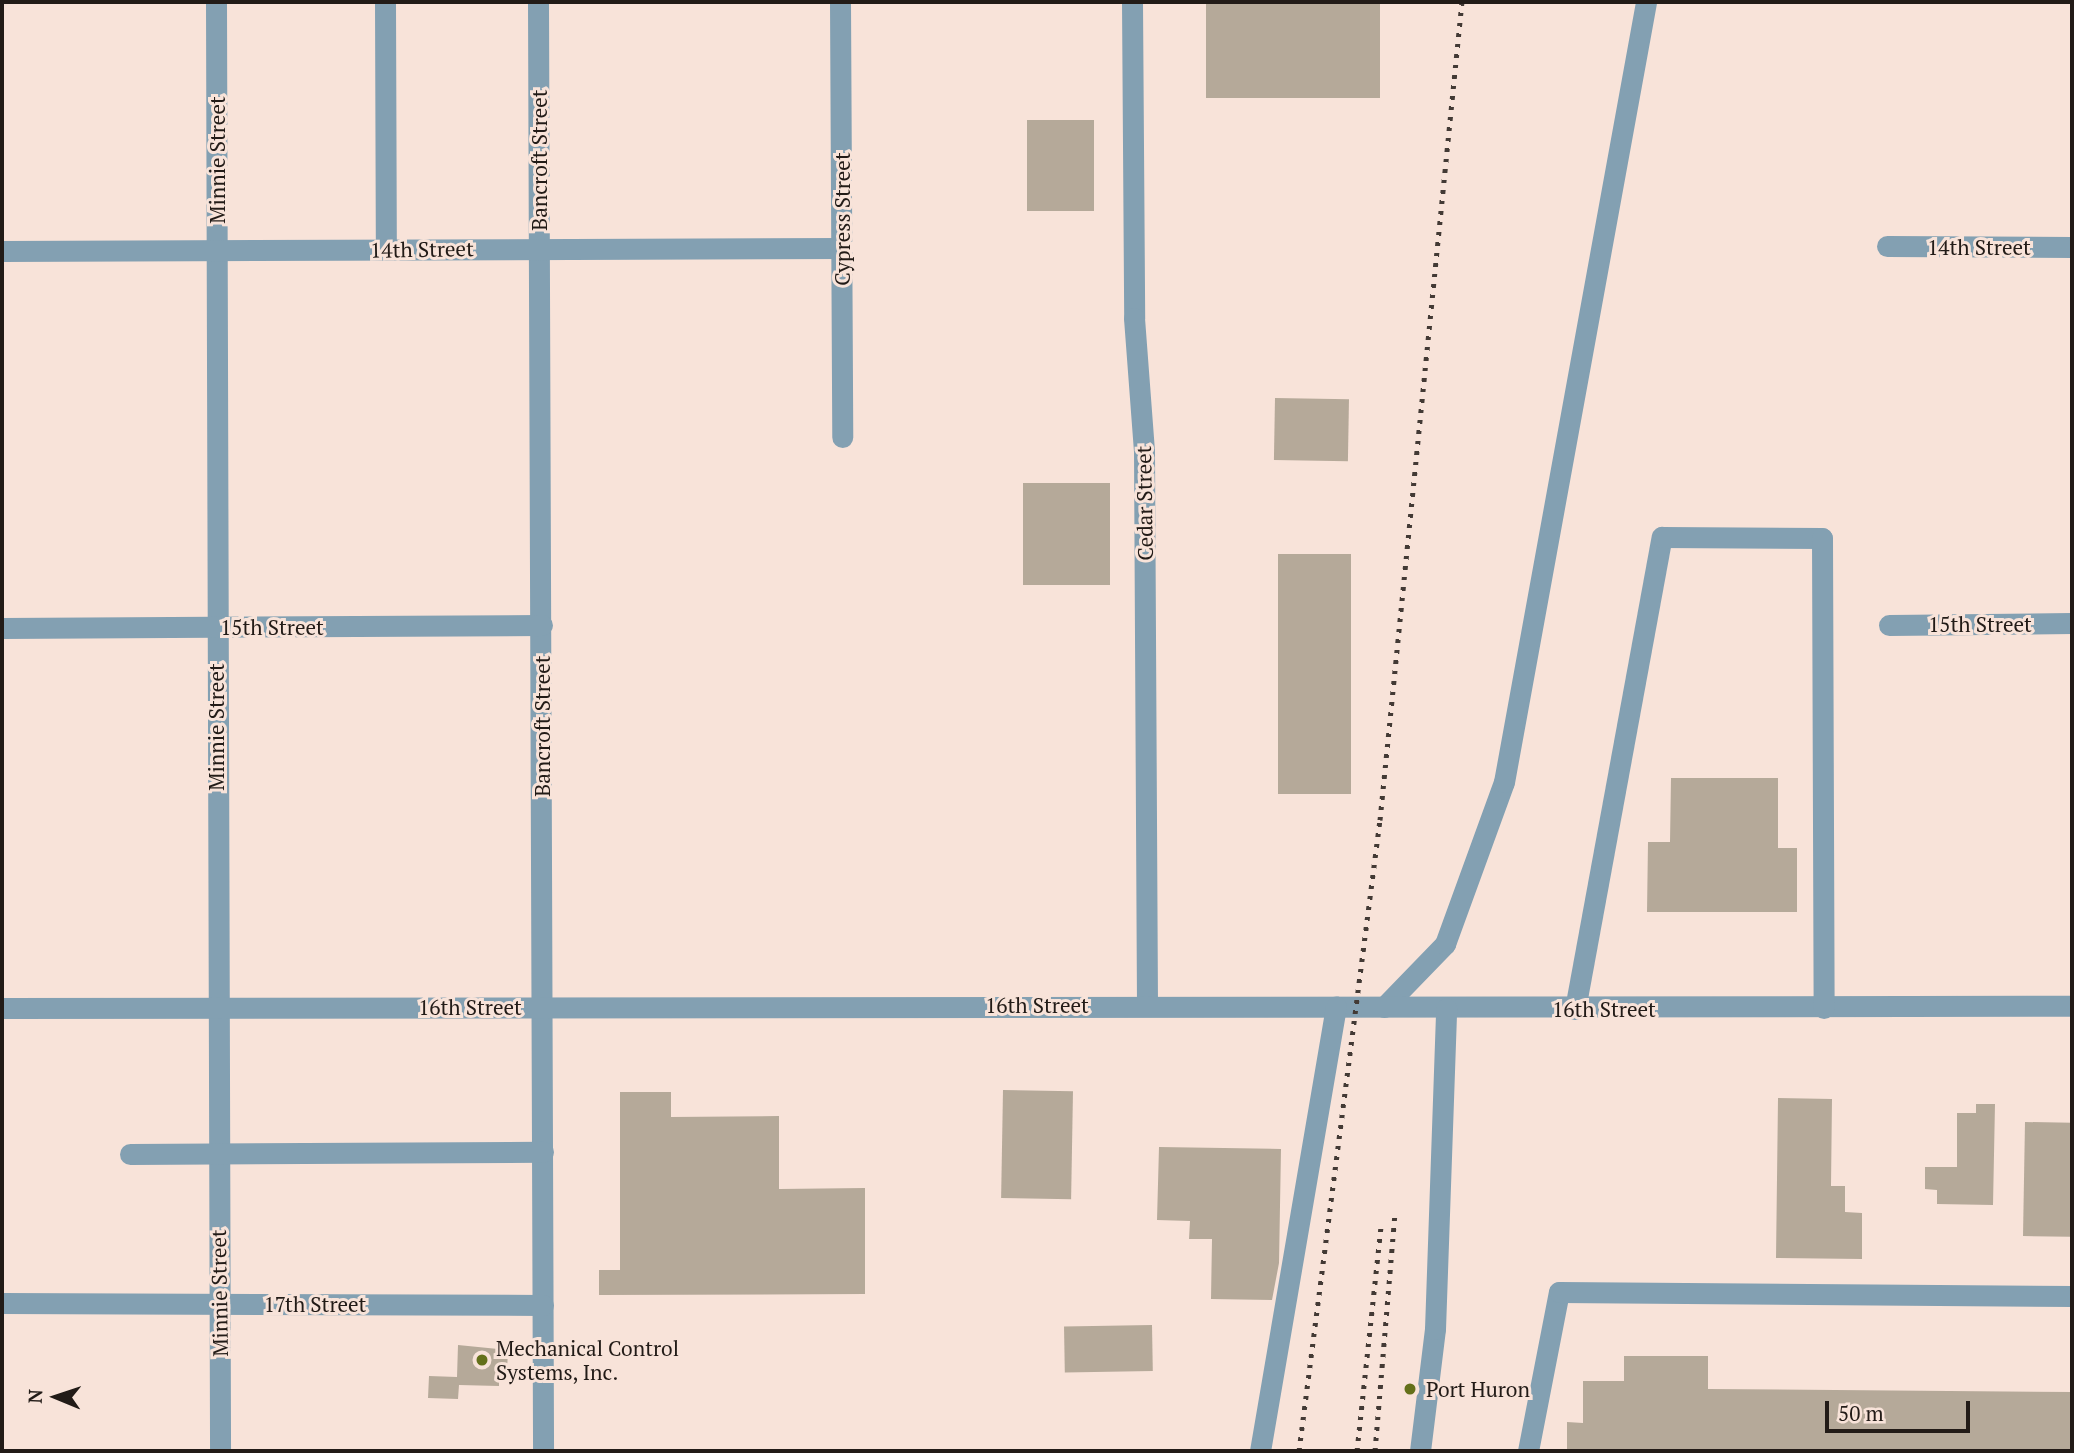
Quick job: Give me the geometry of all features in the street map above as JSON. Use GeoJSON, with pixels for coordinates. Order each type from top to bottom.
{"type":"FeatureCollection","features":[{"type":"Feature","properties":{"kind":"street","name":"Minnie Street"},"geometry":{"type":"LineString","coordinates":[[216,2],[217,1303],[220,1451]]}},
{"type":"Feature","properties":{"kind":"street"},"geometry":{"type":"LineString","coordinates":[[385,2],[386,250]]}},
{"type":"Feature","properties":{"kind":"street","name":"Bancroft Street"},"geometry":{"type":"LineString","coordinates":[[538,2],[544,1304],[542,1451]]}},
{"type":"Feature","properties":{"kind":"street","name":"Cypress Street"},"geometry":{"type":"LineString","coordinates":[[840,2],[842,437]]}},
{"type":"Feature","properties":{"kind":"street","name":"Cedar Street"},"geometry":{"type":"LineString","coordinates":[[1132,2],[1134,318],[1144,451],[1147,1005]]}},
{"type":"Feature","properties":{"kind":"street"},"geometry":{"type":"LineString","coordinates":[[1384,1007],[1446,944],[1504,782],[1646,2]]}},
{"type":"Feature","properties":{"kind":"street","name":"14th Street"},"geometry":{"type":"LineString","coordinates":[[1887,246],[2072,247]]}},
{"type":"Feature","properties":{"kind":"street","name":"14th Street"},"geometry":{"type":"LineString","coordinates":[[2,251],[842,248]]}},
{"type":"Feature","properties":{"kind":"street"},"geometry":{"type":"LineString","coordinates":[[1575,1009],[1662,537],[1822,538],[1824,1008]]}},
{"type":"Feature","properties":{"kind":"street","name":"15th Street"},"geometry":{"type":"LineString","coordinates":[[1889,625],[2072,623]]}},
{"type":"Feature","properties":{"kind":"street","name":"15th Street"},"geometry":{"type":"LineString","coordinates":[[2,628],[542,625]]}},
{"type":"Feature","properties":{"kind":"street","name":"16th Street"},"geometry":{"type":"LineString","coordinates":[[2,1008],[1147,1005],[1575,1009],[2072,1006]]}},
{"type":"Feature","properties":{"kind":"street"},"geometry":{"type":"LineString","coordinates":[[1260,1451],[1336,1006]]}},
{"type":"Feature","properties":{"kind":"street"},"geometry":{"type":"LineString","coordinates":[[1420,1451],[1435,1329],[1446,1008]]}},
{"type":"Feature","properties":{"kind":"street"},"geometry":{"type":"LineString","coordinates":[[130,1154],[543,1153]]}},
{"type":"Feature","properties":{"kind":"street"},"geometry":{"type":"LineString","coordinates":[[1528,1451],[1559,1292],[2072,1296]]}},
{"type":"Feature","properties":{"kind":"street","name":"17th Street"},"geometry":{"type":"LineString","coordinates":[[2,1303],[544,1304]]}},
{"type":"Feature","properties":{"kind":"building"},"geometry":{"type":"Polygon","coordinates":[[[1206,2],[1380,2],[1380,98],[1206,98],[1206,2]]]}},
{"type":"Feature","properties":{"kind":"building"},"geometry":{"type":"Polygon","coordinates":[[[1027,120],[1094,120],[1094,211],[1027,211],[1027,120]]]}},
{"type":"Feature","properties":{"kind":"building"},"geometry":{"type":"Polygon","coordinates":[[[1275,398],[1349,399],[1348,461],[1274,460],[1275,398]]]}},
{"type":"Feature","properties":{"kind":"building"},"geometry":{"type":"Polygon","coordinates":[[[1023,483],[1110,483],[1110,585],[1023,585],[1023,483]]]}},
{"type":"Feature","properties":{"kind":"building"},"geometry":{"type":"Polygon","coordinates":[[[1278,554],[1351,554],[1351,794],[1278,794],[1278,554]]]}},
{"type":"Feature","properties":{"kind":"building"},"geometry":{"type":"Polygon","coordinates":[[[1671,778],[1778,778],[1778,848],[1797,848],[1797,912],[1647,912],[1648,842],[1670,842],[1671,778]]]}},
{"type":"Feature","properties":{"kind":"building"},"geometry":{"type":"Polygon","coordinates":[[[1003,1090],[1073,1091],[1071,1199],[1001,1198],[1003,1090]]]}},
{"type":"Feature","properties":{"kind":"building"},"geometry":{"type":"Polygon","coordinates":[[[620,1092],[671,1092],[671,1117],[779,1116],[779,1189],[865,1188],[865,1294],[599,1295],[599,1270],[620,1270],[620,1092]]]}},
{"type":"Feature","properties":{"kind":"building"},"geometry":{"type":"Polygon","coordinates":[[[1778,1098],[1832,1099],[1831,1186],[1845,1186],[1845,1212],[1862,1213],[1862,1259],[1776,1258],[1778,1098]]]}},
{"type":"Feature","properties":{"kind":"building"},"geometry":{"type":"Polygon","coordinates":[[[1976,1104],[1995,1104],[1993,1205],[1937,1204],[1937,1190],[1925,1189],[1925,1167],[1957,1167],[1957,1113],[1976,1113],[1976,1104]]]}},
{"type":"Feature","properties":{"kind":"building"},"geometry":{"type":"Polygon","coordinates":[[[2025,1122],[2072,1123],[2070,1237],[2023,1236],[2025,1122]]]}},
{"type":"Feature","properties":{"kind":"building"},"geometry":{"type":"Polygon","coordinates":[[[1159,1147],[1281,1149],[1279,1263],[1272,1300],[1211,1299],[1212,1239],[1189,1239],[1190,1221],[1157,1220],[1159,1147]]]}},
{"type":"Feature","properties":{"kind":"building"},"geometry":{"type":"Polygon","coordinates":[[[1152,1325],[1153,1371],[1065,1373],[1064,1327],[1152,1325]]]}},
{"type":"Feature","properties":{"kind":"building"},"geometry":{"type":"Polygon","coordinates":[[[458,1345],[508,1350],[507,1371],[499,1370],[499,1386],[459,1385],[458,1399],[428,1398],[429,1376],[457,1377],[458,1345]]]}},
{"type":"Feature","properties":{"kind":"building"},"geometry":{"type":"Polygon","coordinates":[[[1624,1356],[1708,1356],[1708,1389],[2072,1392],[2072,1451],[1567,1451],[1567,1422],[1583,1423],[1583,1381],[1624,1381],[1624,1356]]]}},
{"type":"Feature","properties":{"kind":"railway"},"geometry":{"type":"LineString","coordinates":[[1299,1451],[1380,820],[1462,2]]}},
{"type":"Feature","properties":{"kind":"railway"},"geometry":{"type":"LineString","coordinates":[[1375,1451],[1395,1211]]}},
{"type":"Feature","properties":{"kind":"railway"},"geometry":{"type":"LineString","coordinates":[[1357,1451],[1381,1226]]}},
{"type":"Feature","properties":{"kind":"place","name":"Mechanical Control Systems, Inc."},"geometry":{"type":"Point","coordinates":[482,1360]}},
{"type":"Feature","properties":{"kind":"place","name":"Port Huron"},"geometry":{"type":"Point","coordinates":[1410,1389]}}]}
